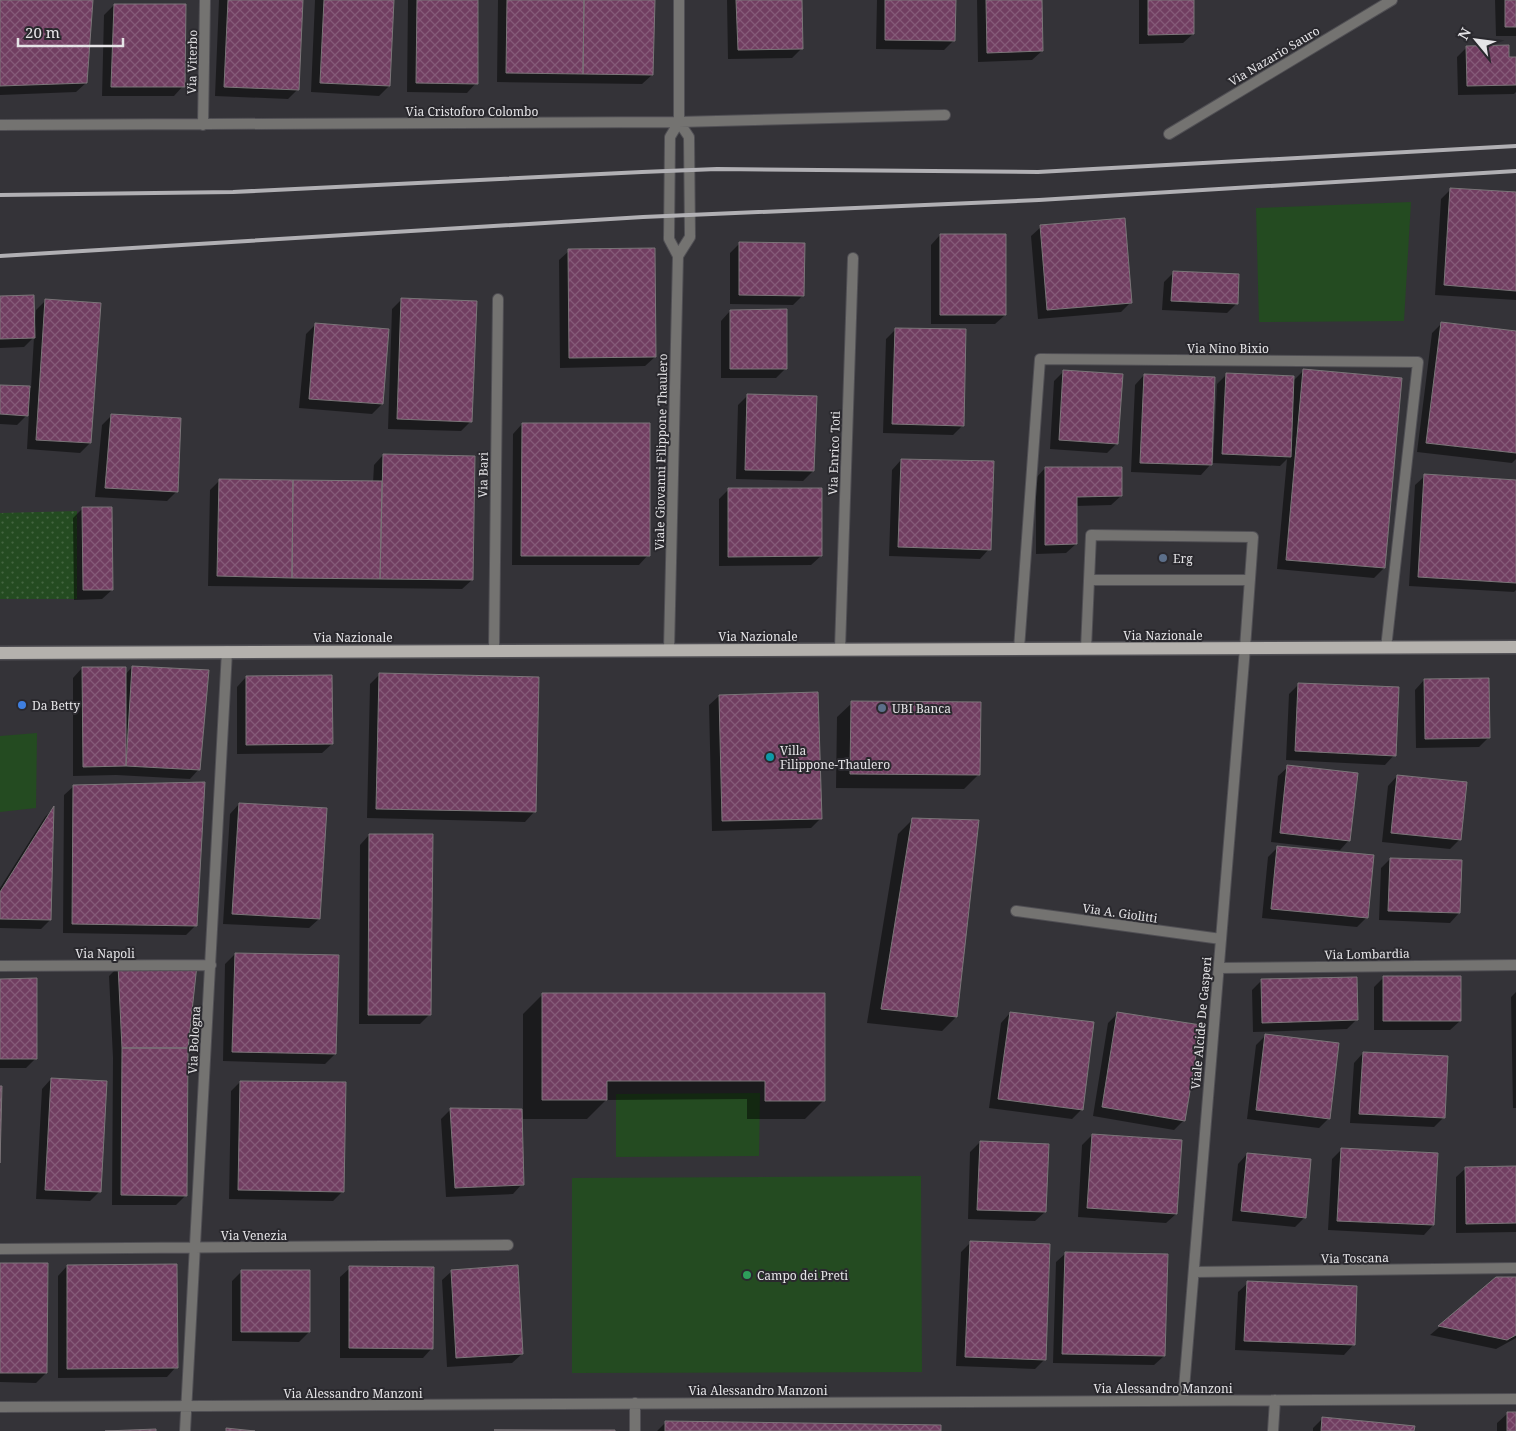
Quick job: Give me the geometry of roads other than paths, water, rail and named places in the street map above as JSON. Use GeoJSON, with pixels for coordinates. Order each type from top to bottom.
{"type":"FeatureCollection","features":[{"type":"Feature","properties":{"kind":"main road","name":"Via Nazionale"},"geometry":{"type":"LineString","coordinates":[[0,653],[1516,648]]}},
{"type":"Feature","properties":{"kind":"street","name":"Via Viterbo"},"geometry":{"type":"LineString","coordinates":[[203,125],[206,0]]}},
{"type":"Feature","properties":{"kind":"street","name":"Viale Giovanni Filippone Thaulero"},"geometry":{"type":"LineString","coordinates":[[669,650],[678,256],[669,239],[670,137],[679,122],[679,0]]}},
{"type":"Feature","properties":{"kind":"street","name":"Via Nazario Sauro"},"geometry":{"type":"LineString","coordinates":[[1169,134],[1392,0]]}},
{"type":"Feature","properties":{"kind":"street","name":"Via Cristoforo Colombo"},"geometry":{"type":"LineString","coordinates":[[0,125],[679,122],[945,115]]}},
{"type":"Feature","properties":{"kind":"street","name":"Viale Giovanni Filippone Thaulero"},"geometry":{"type":"LineString","coordinates":[[678,256],[690,237],[689,137],[679,122]]}},
{"type":"Feature","properties":{"kind":"street","name":"Via Enrico Toti"},"geometry":{"type":"LineString","coordinates":[[840,649],[853,258]]}},
{"type":"Feature","properties":{"kind":"street","name":"Via Bari"},"geometry":{"type":"LineString","coordinates":[[494,651],[498,299]]}},
{"type":"Feature","properties":{"kind":"street","name":"Via Nino Bixio"},"geometry":{"type":"LineString","coordinates":[[1019,649],[1040,359],[1418,362],[1386,648]]}},
{"type":"Feature","properties":{"kind":"street","name":"Viale Alcide De Gasperi"},"geometry":{"type":"LineString","coordinates":[[1089,580],[1091,535],[1253,537],[1183,1401]]}},
{"type":"Feature","properties":{"kind":"street"},"geometry":{"type":"LineString","coordinates":[[1086,649],[1089,580],[1250,580]]}},
{"type":"Feature","properties":{"kind":"street","name":"Via Bologna"},"geometry":{"type":"LineString","coordinates":[[185,1431],[227,651]]}},
{"type":"Feature","properties":{"kind":"street","name":"Via A. Giolitti"},"geometry":{"type":"LineString","coordinates":[[1016,910],[1221,939]]}},
{"type":"Feature","properties":{"kind":"street","name":"Via Napoli"},"geometry":{"type":"LineString","coordinates":[[0,966],[211,965]]}},
{"type":"Feature","properties":{"kind":"street","name":"Via Lombardia"},"geometry":{"type":"LineString","coordinates":[[1218,968],[1516,965]]}},
{"type":"Feature","properties":{"kind":"street","name":"Via Venezia"},"geometry":{"type":"LineString","coordinates":[[0,1249],[508,1245]]}},
{"type":"Feature","properties":{"kind":"street","name":"Via Toscana"},"geometry":{"type":"LineString","coordinates":[[1194,1272],[1516,1268]]}},
{"type":"Feature","properties":{"kind":"street","name":"Via Alessandro Manzoni"},"geometry":{"type":"LineString","coordinates":[[0,1407],[1516,1399]]}},
{"type":"Feature","properties":{"kind":"street"},"geometry":{"type":"LineString","coordinates":[[1273,1431],[1276,1400]]}},
{"type":"Feature","properties":{"kind":"street"},"geometry":{"type":"LineString","coordinates":[[634,1431],[635,1404]]}},
{"type":"Feature","properties":{"kind":"railway"},"geometry":{"type":"LineString","coordinates":[[0,195],[233,192],[717,169],[1038,172],[1516,146]]}},
{"type":"Feature","properties":{"kind":"railway"},"geometry":{"type":"LineString","coordinates":[[0,256],[643,217],[1039,200],[1516,171]]}},
{"type":"Feature","properties":{"kind":"place","name":"Erg"},"geometry":{"type":"Point","coordinates":[1163,558]}},
{"type":"Feature","properties":{"kind":"place","name":"Da Betty"},"geometry":{"type":"Point","coordinates":[22,705]}},
{"type":"Feature","properties":{"kind":"place","name":"UBI Banca"},"geometry":{"type":"Point","coordinates":[882,708]}},
{"type":"Feature","properties":{"kind":"place","name":"Villa Filippone-Thaulero"},"geometry":{"type":"Point","coordinates":[770,757]}},
{"type":"Feature","properties":{"kind":"place","name":"Campo dei Preti"},"geometry":{"type":"Point","coordinates":[747,1275]}}]}
